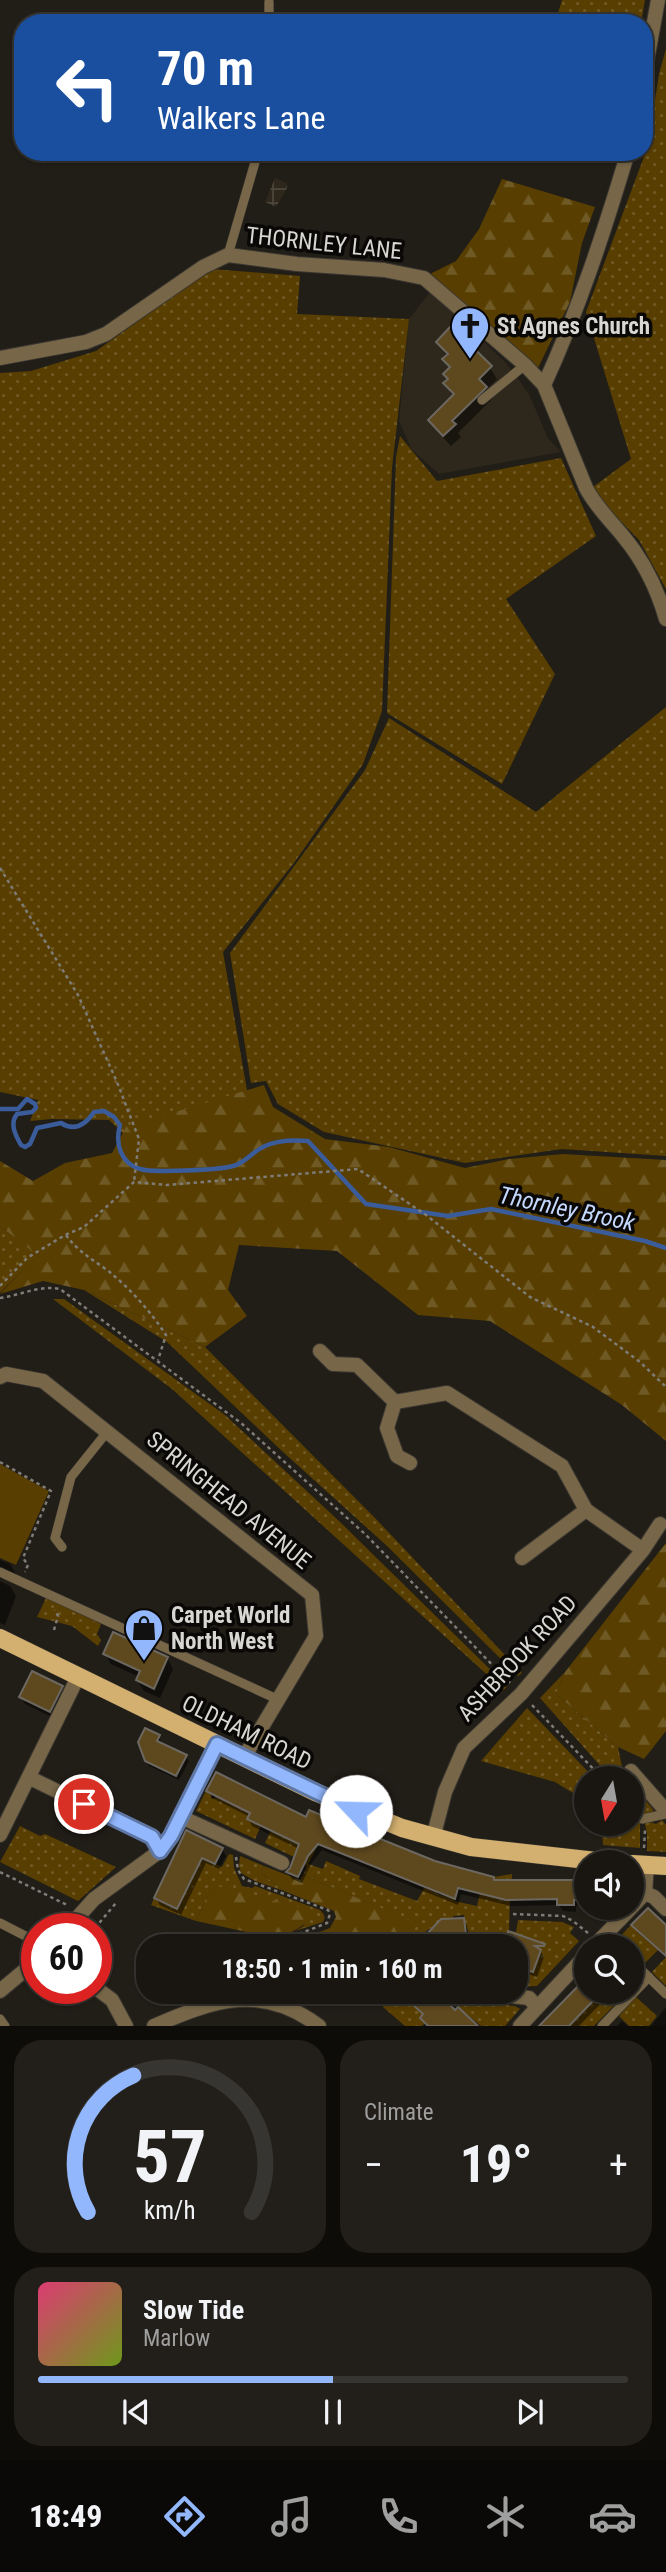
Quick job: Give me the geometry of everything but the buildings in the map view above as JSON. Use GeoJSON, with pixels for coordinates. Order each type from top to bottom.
{"type":"FeatureCollection","features":[{"type":"Feature","properties":{"kind":"main road","name":"OLDHAM ROAD"},"geometry":{"type":"LineString","coordinates":[[0,1638],[356,1811],[433,1838],[505,1852],[574,1859]]}},
{"type":"Feature","properties":{"kind":"main road"},"geometry":{"type":"LineString","coordinates":[[644,1865],[666,1866]]}},
{"type":"Feature","properties":{"kind":"street"},"geometry":{"type":"LineString","coordinates":[[653,28],[658,0]]}},
{"type":"Feature","properties":{"kind":"street"},"geometry":{"type":"LineString","coordinates":[[625,161],[590,275],[544,385],[586,488],[595,504],[646,568],[666,619]]}},
{"type":"Feature","properties":{"kind":"street","name":"THORNLEY LANE"},"geometry":{"type":"LineString","coordinates":[[0,358],[86,342],[106,334],[203,267],[228,255],[297,264],[384,270],[424,278],[525,365],[544,385]]}},
{"type":"Feature","properties":{"kind":"street"},"geometry":{"type":"LineString","coordinates":[[320,1351],[333,1364],[358,1365],[395,1402]]}},
{"type":"Feature","properties":{"kind":"street","name":"SPRINGHEAD AVENUE"},"geometry":{"type":"LineString","coordinates":[[0,1377],[6,1374],[43,1381],[312,1595],[316,1636],[244,1757]]}},
{"type":"Feature","properties":{"kind":"street"},"geometry":{"type":"LineString","coordinates":[[395,1402],[447,1393],[562,1466],[586,1510],[643,1550]]}},
{"type":"Feature","properties":{"kind":"street"},"geometry":{"type":"LineString","coordinates":[[395,1402],[387,1428],[397,1455],[410,1463]]}},
{"type":"Feature","properties":{"kind":"street"},"geometry":{"type":"LineString","coordinates":[[522,1558],[586,1510]]}},
{"type":"Feature","properties":{"kind":"street","name":"ASHBROOK ROAD"},"geometry":{"type":"LineString","coordinates":[[433,1838],[445,1792],[464,1748],[521,1694],[643,1550],[660,1524]]}},
{"type":"Feature","properties":{"kind":"street"},"geometry":{"type":"LineString","coordinates":[[0,1835],[78,1678]]}},
{"type":"Feature","properties":{"kind":"street"},"geometry":{"type":"LineString","coordinates":[[81,1913],[94,1899],[160,1851],[181,1817],[217,1744]]}},
{"type":"Feature","properties":{"kind":"street"},"geometry":{"type":"LineString","coordinates":[[30,1778],[152,1837],[160,1851]]}},
{"type":"Feature","properties":{"kind":"street"},"geometry":{"type":"LineString","coordinates":[[644,1786],[666,1812]]}},
{"type":"Feature","properties":{"kind":"street"},"geometry":{"type":"LineString","coordinates":[[181,1817],[282,1863]]}},
{"type":"Feature","properties":{"kind":"street"},"geometry":{"type":"LineString","coordinates":[[644,1888],[645,1893],[666,1909]]}},
{"type":"Feature","properties":{"kind":"street"},"geometry":{"type":"LineString","coordinates":[[602,1934],[617,1920]]}},
{"type":"Feature","properties":{"kind":"street"},"geometry":{"type":"LineString","coordinates":[[520,2026],[574,1968]]}},
{"type":"Feature","properties":{"kind":"street"},"geometry":{"type":"LineString","coordinates":[[2,1985],[21,1971]]}},
{"type":"Feature","properties":{"kind":"street"},"geometry":{"type":"LineString","coordinates":[[528,1998],[537,2007]]}},
{"type":"Feature","properties":{"kind":"street"},"geometry":{"type":"LineString","coordinates":[[154,2026],[202,2005],[239,1999],[282,2006],[319,2026]]}},
{"type":"Feature","properties":{"kind":"street"},"geometry":{"type":"LineString","coordinates":[[112,2000],[126,2026]]}},
{"type":"Feature","properties":{"kind":"lane"},"geometry":{"type":"LineString","coordinates":[[228,255],[255,161]]}},
{"type":"Feature","properties":{"kind":"lane"},"geometry":{"type":"LineString","coordinates":[[482,400],[525,365]]}},
{"type":"Feature","properties":{"kind":"lane"},"geometry":{"type":"LineString","coordinates":[[62,1546],[55,1538],[68,1484],[107,1432]]}},
{"type":"Feature","properties":{"kind":"lane"},"geometry":{"type":"LineString","coordinates":[[0,1572],[277,1699]]}},
{"type":"Feature","properties":{"kind":"lane"},"geometry":{"type":"LineString","coordinates":[[644,1818],[666,1812]]}},
{"type":"Feature","properties":{"kind":"lane"},"geometry":{"type":"LineString","coordinates":[[0,1923],[21,1934]]}},
{"type":"Feature","properties":{"kind":"lane"},"geometry":{"type":"LineString","coordinates":[[644,1972],[666,1994]]}},
{"type":"Feature","properties":{"kind":"lane"},"geometry":{"type":"LineString","coordinates":[[602,2026],[649,1977]]}},
{"type":"Feature","properties":{"kind":"lane"},"geometry":{"type":"LineString","coordinates":[[0,2019],[5,2026]]}},
{"type":"Feature","properties":{"kind":"path"},"geometry":{"type":"LineString","coordinates":[[0,868],[78,995],[139,1139],[134,1180],[84,1227],[27,1258],[0,1286]]}},
{"type":"Feature","properties":{"kind":"path"},"geometry":{"type":"LineString","coordinates":[[134,1180],[167,1185],[358,1170],[426,1215],[530,1297],[593,1326],[666,1387]]}},
{"type":"Feature","properties":{"kind":"path"},"geometry":{"type":"LineString","coordinates":[[65,1235],[74,1247],[109,1272],[156,1320],[166,1335],[158,1360]]}},
{"type":"Feature","properties":{"kind":"path"},"geometry":{"type":"LineString","coordinates":[[0,1298],[23,1295],[45,1286],[60,1289],[158,1360],[241,1423],[365,1534],[514,1686]]}},
{"type":"Feature","properties":{"kind":"path"},"geometry":{"type":"LineString","coordinates":[[0,1462],[51,1491],[23,1558],[28,1565],[20,1581]]}},
{"type":"Feature","properties":{"kind":"path"},"geometry":{"type":"LineString","coordinates":[[54,1630],[57,1622]]}},
{"type":"Feature","properties":{"kind":"path"},"geometry":{"type":"LineString","coordinates":[[529,1703],[590,1766]]}},
{"type":"Feature","properties":{"kind":"path"},"geometry":{"type":"LineString","coordinates":[[241,1844],[236,1864],[244,1879],[328,1910],[330,1914],[327,1923],[299,1934]]}},
{"type":"Feature","properties":{"kind":"path"},"geometry":{"type":"LineString","coordinates":[[0,1872],[74,1909]]}},
{"type":"Feature","properties":{"kind":"path"},"geometry":{"type":"LineString","coordinates":[[107,1913],[118,1900]]}},
{"type":"Feature","properties":{"kind":"path"},"geometry":{"type":"LineString","coordinates":[[513,1914],[563,1916],[590,1934]]}},
{"type":"Feature","properties":{"kind":"shaded area"},"geometry":{"type":"Polygon","coordinates":[[[275,178],[286,183],[287,188],[276,207],[265,202],[275,178]]]}},
{"type":"Feature","properties":{"kind":"shaded area"},"geometry":{"type":"Polygon","coordinates":[[[431,291],[507,364],[529,394],[548,438],[561,452],[439,474],[412,450],[399,421],[409,319],[431,291]]]}},
{"type":"Feature","properties":{"kind":"green space"},"geometry":{"type":"Polygon","coordinates":[[[562,0],[645,0],[643,14],[558,14],[562,0]]]}},
{"type":"Feature","properties":{"kind":"green space"},"geometry":{"type":"Polygon","coordinates":[[[666,49],[666,589],[639,540],[602,502],[593,487],[631,459],[586,312],[642,161],[653,161],[653,113],[666,49]]]}},
{"type":"Feature","properties":{"kind":"green space"},"geometry":{"type":"Polygon","coordinates":[[[502,179],[595,207],[582,243],[570,302],[538,368],[430,274],[456,261],[479,229],[502,179]]]}},
{"type":"Feature","properties":{"kind":"green space"},"geometry":{"type":"Polygon","coordinates":[[[212,269],[300,276],[297,314],[409,319],[392,468],[382,711],[363,764],[294,863],[223,952],[253,1125],[143,1152],[109,1120],[30,1121],[38,1100],[0,1092],[0,373],[31,371],[96,351],[212,269]]]}},
{"type":"Feature","properties":{"kind":"green space"},"geometry":{"type":"Polygon","coordinates":[[[400,436],[437,481],[561,458],[596,536],[506,599],[555,674],[502,784],[387,713],[396,457],[400,436]]]}},
{"type":"Feature","properties":{"kind":"green space"},"geometry":{"type":"Polygon","coordinates":[[[666,707],[666,1156],[562,1149],[465,1163],[324,1132],[278,1104],[266,1081],[251,1083],[230,953],[365,770],[389,718],[536,812],[666,707]]]}},
{"type":"Feature","properties":{"kind":"green space"},"geometry":{"type":"Polygon","coordinates":[[[264,1085],[273,1107],[325,1139],[389,1147],[465,1168],[509,1159],[563,1154],[666,1160],[666,1441],[622,1405],[490,1321],[418,1315],[337,1251],[239,1245],[228,1290],[247,1316],[205,1347],[84,1290],[43,1281],[0,1294],[37,1255],[0,1226],[0,1161],[33,1181],[65,1163],[112,1153],[126,1127],[264,1085]]]}},
{"type":"Feature","properties":{"kind":"green space"},"geometry":{"type":"Polygon","coordinates":[[[0,1226],[38,1255],[0,1293],[0,1226]]]}},
{"type":"Feature","properties":{"kind":"green space"},"geometry":{"type":"Polygon","coordinates":[[[84,1290],[205,1347],[375,1518],[522,1673],[518,1676],[386,1545],[167,1342],[84,1290]]]}},
{"type":"Feature","properties":{"kind":"green space"},"geometry":{"type":"Polygon","coordinates":[[[53,1299],[64,1299],[225,1415],[339,1521],[507,1686],[504,1690],[172,1389],[53,1299]]]}},
{"type":"Feature","properties":{"kind":"green space"},"geometry":{"type":"Polygon","coordinates":[[[0,1464],[49,1491],[16,1565],[0,1558],[0,1464]]]}},
{"type":"Feature","properties":{"kind":"green space"},"geometry":{"type":"Polygon","coordinates":[[[666,1543],[666,1731],[644,1759],[618,1747],[556,1694],[565,1672],[666,1543]]]}},
{"type":"Feature","properties":{"kind":"green space"},"geometry":{"type":"Polygon","coordinates":[[[46,1598],[101,1624],[97,1634],[101,1640],[98,1646],[72,1626],[37,1617],[46,1598]]]}},
{"type":"Feature","properties":{"kind":"green space"},"geometry":{"type":"Polygon","coordinates":[[[565,1672],[556,1694],[618,1747],[622,1766],[600,1766],[540,1698],[565,1672]]]}},
{"type":"Feature","properties":{"kind":"green space"},"geometry":{"type":"Polygon","coordinates":[[[527,1708],[583,1766],[574,1766],[574,1794],[555,1782],[481,1761],[527,1708]]]}},
{"type":"Feature","properties":{"kind":"green space"},"geometry":{"type":"Polygon","coordinates":[[[206,1791],[212,1794],[211,1798],[216,1796],[250,1813],[247,1819],[251,1822],[255,1815],[264,1819],[255,1839],[196,1811],[206,1791]]]}},
{"type":"Feature","properties":{"kind":"green space"},"geometry":{"type":"Polygon","coordinates":[[[644,1798],[654,1811],[644,1815],[644,1798]]]}},
{"type":"Feature","properties":{"kind":"green space"},"geometry":{"type":"Polygon","coordinates":[[[644,1820],[656,1824],[662,1820],[666,1825],[666,1852],[647,1851],[644,1820]]]}},
{"type":"Feature","properties":{"kind":"green space"},"geometry":{"type":"Polygon","coordinates":[[[274,1824],[290,1832],[287,1838],[316,1849],[308,1864],[323,1869],[326,1861],[360,1876],[359,1879],[417,1901],[425,1887],[455,1899],[454,1901],[477,1906],[480,1893],[492,1895],[494,1877],[512,1874],[512,1880],[501,1880],[501,1899],[510,1899],[509,1931],[516,1932],[518,1920],[562,1922],[574,1927],[570,1933],[574,1937],[574,1946],[537,1986],[528,1986],[528,1969],[534,1971],[541,1950],[535,1947],[537,1942],[528,1940],[528,1934],[470,1934],[464,1915],[453,1916],[453,1919],[423,1934],[407,1934],[411,1921],[303,1875],[307,1866],[265,1843],[274,1824]]]}},
{"type":"Feature","properties":{"kind":"green space"},"geometry":{"type":"Polygon","coordinates":[[[20,1826],[40,1836],[45,1834],[116,1867],[78,1901],[0,1862],[20,1826]]]}},
{"type":"Feature","properties":{"kind":"green space"},"geometry":{"type":"Polygon","coordinates":[[[602,1836],[640,1836],[640,1848],[603,1845],[602,1836]]]}},
{"type":"Feature","properties":{"kind":"green space"},"geometry":{"type":"Polygon","coordinates":[[[193,1853],[222,1867],[229,1854],[233,1855],[234,1868],[242,1886],[255,1886],[320,1910],[324,1916],[323,1922],[295,1931],[305,1925],[213,1886],[196,1921],[151,1905],[154,1898],[177,1909],[193,1853]]]}},
{"type":"Feature","properties":{"kind":"green space"},"geometry":{"type":"Polygon","coordinates":[[[240,1856],[264,1866],[261,1873],[284,1891],[241,1873],[240,1856]]]}},
{"type":"Feature","properties":{"kind":"green space"},"geometry":{"type":"Polygon","coordinates":[[[264,1866],[300,1880],[303,1875],[412,1921],[407,1934],[314,1934],[330,1928],[336,1917],[334,1911],[284,1891],[261,1873],[264,1866]]]}},
{"type":"Feature","properties":{"kind":"green space"},"geometry":{"type":"Polygon","coordinates":[[[213,1885],[306,1909],[311,1919],[289,1934],[256,1934],[196,1921],[213,1885]]]}},
{"type":"Feature","properties":{"kind":"green space"},"geometry":{"type":"Polygon","coordinates":[[[631,1925],[642,1934],[623,1934],[631,1925]]]}},
{"type":"Feature","properties":{"kind":"green space"},"geometry":{"type":"Polygon","coordinates":[[[644,1936],[659,1949],[644,1964],[644,1936]]]}},
{"type":"Feature","properties":{"kind":"green space"},"geometry":{"type":"Polygon","coordinates":[[[666,1957],[666,1986],[652,1972],[666,1957]]]}},
{"type":"Feature","properties":{"kind":"green space"},"geometry":{"type":"Polygon","coordinates":[[[384,2004],[413,2004],[423,2014],[425,2023],[422,2026],[405,2026],[383,2007],[384,2004]]]}},
{"type":"Feature","properties":{"kind":"green space"},"geometry":{"type":"Polygon","coordinates":[[[461,2004],[495,2004],[520,2009],[505,2026],[481,2026],[458,2007],[461,2004]]]}},
{"type":"Feature","properties":{"kind":"green space"},"geometry":{"type":"Polygon","coordinates":[[[591,2004],[615,2004],[594,2026],[569,2026],[591,2004]]]}},
{"type":"Feature","properties":{"kind":"green space"},"geometry":{"type":"Polygon","coordinates":[[[630,2004],[644,2004],[657,2016],[649,2026],[629,2026],[619,2016],[630,2004]]]}},
{"type":"Feature","properties":{"kind":"waterway","name":"Thornley Brook"},"geometry":{"type":"LineString","coordinates":[[0,1109],[18,1109],[27,1099],[35,1104],[36,1108],[32,1112],[17,1114],[14,1122],[17,1138],[25,1147],[30,1144],[37,1128],[61,1123],[75,1127],[84,1123],[94,1112],[104,1111],[120,1125],[118,1139],[124,1157],[140,1169],[186,1171],[225,1167],[245,1160],[270,1144],[308,1141],[366,1204],[448,1216],[491,1209],[645,1241],[666,1248]]}},
{"type":"Feature","properties":{"kind":"place","name":"St Agnes Church"},"geometry":{"type":"Point","coordinates":[470,360]}},
{"type":"Feature","properties":{"kind":"place","name":"Carpet World North West"},"geometry":{"type":"Point","coordinates":[144,1662]}},
{"type":"Feature","properties":{"kind":"route"},"geometry":{"type":"LineString","coordinates":[[84,1804],[152,1837],[160,1851],[171,1836],[217,1744],[356,1811]]}}]}
